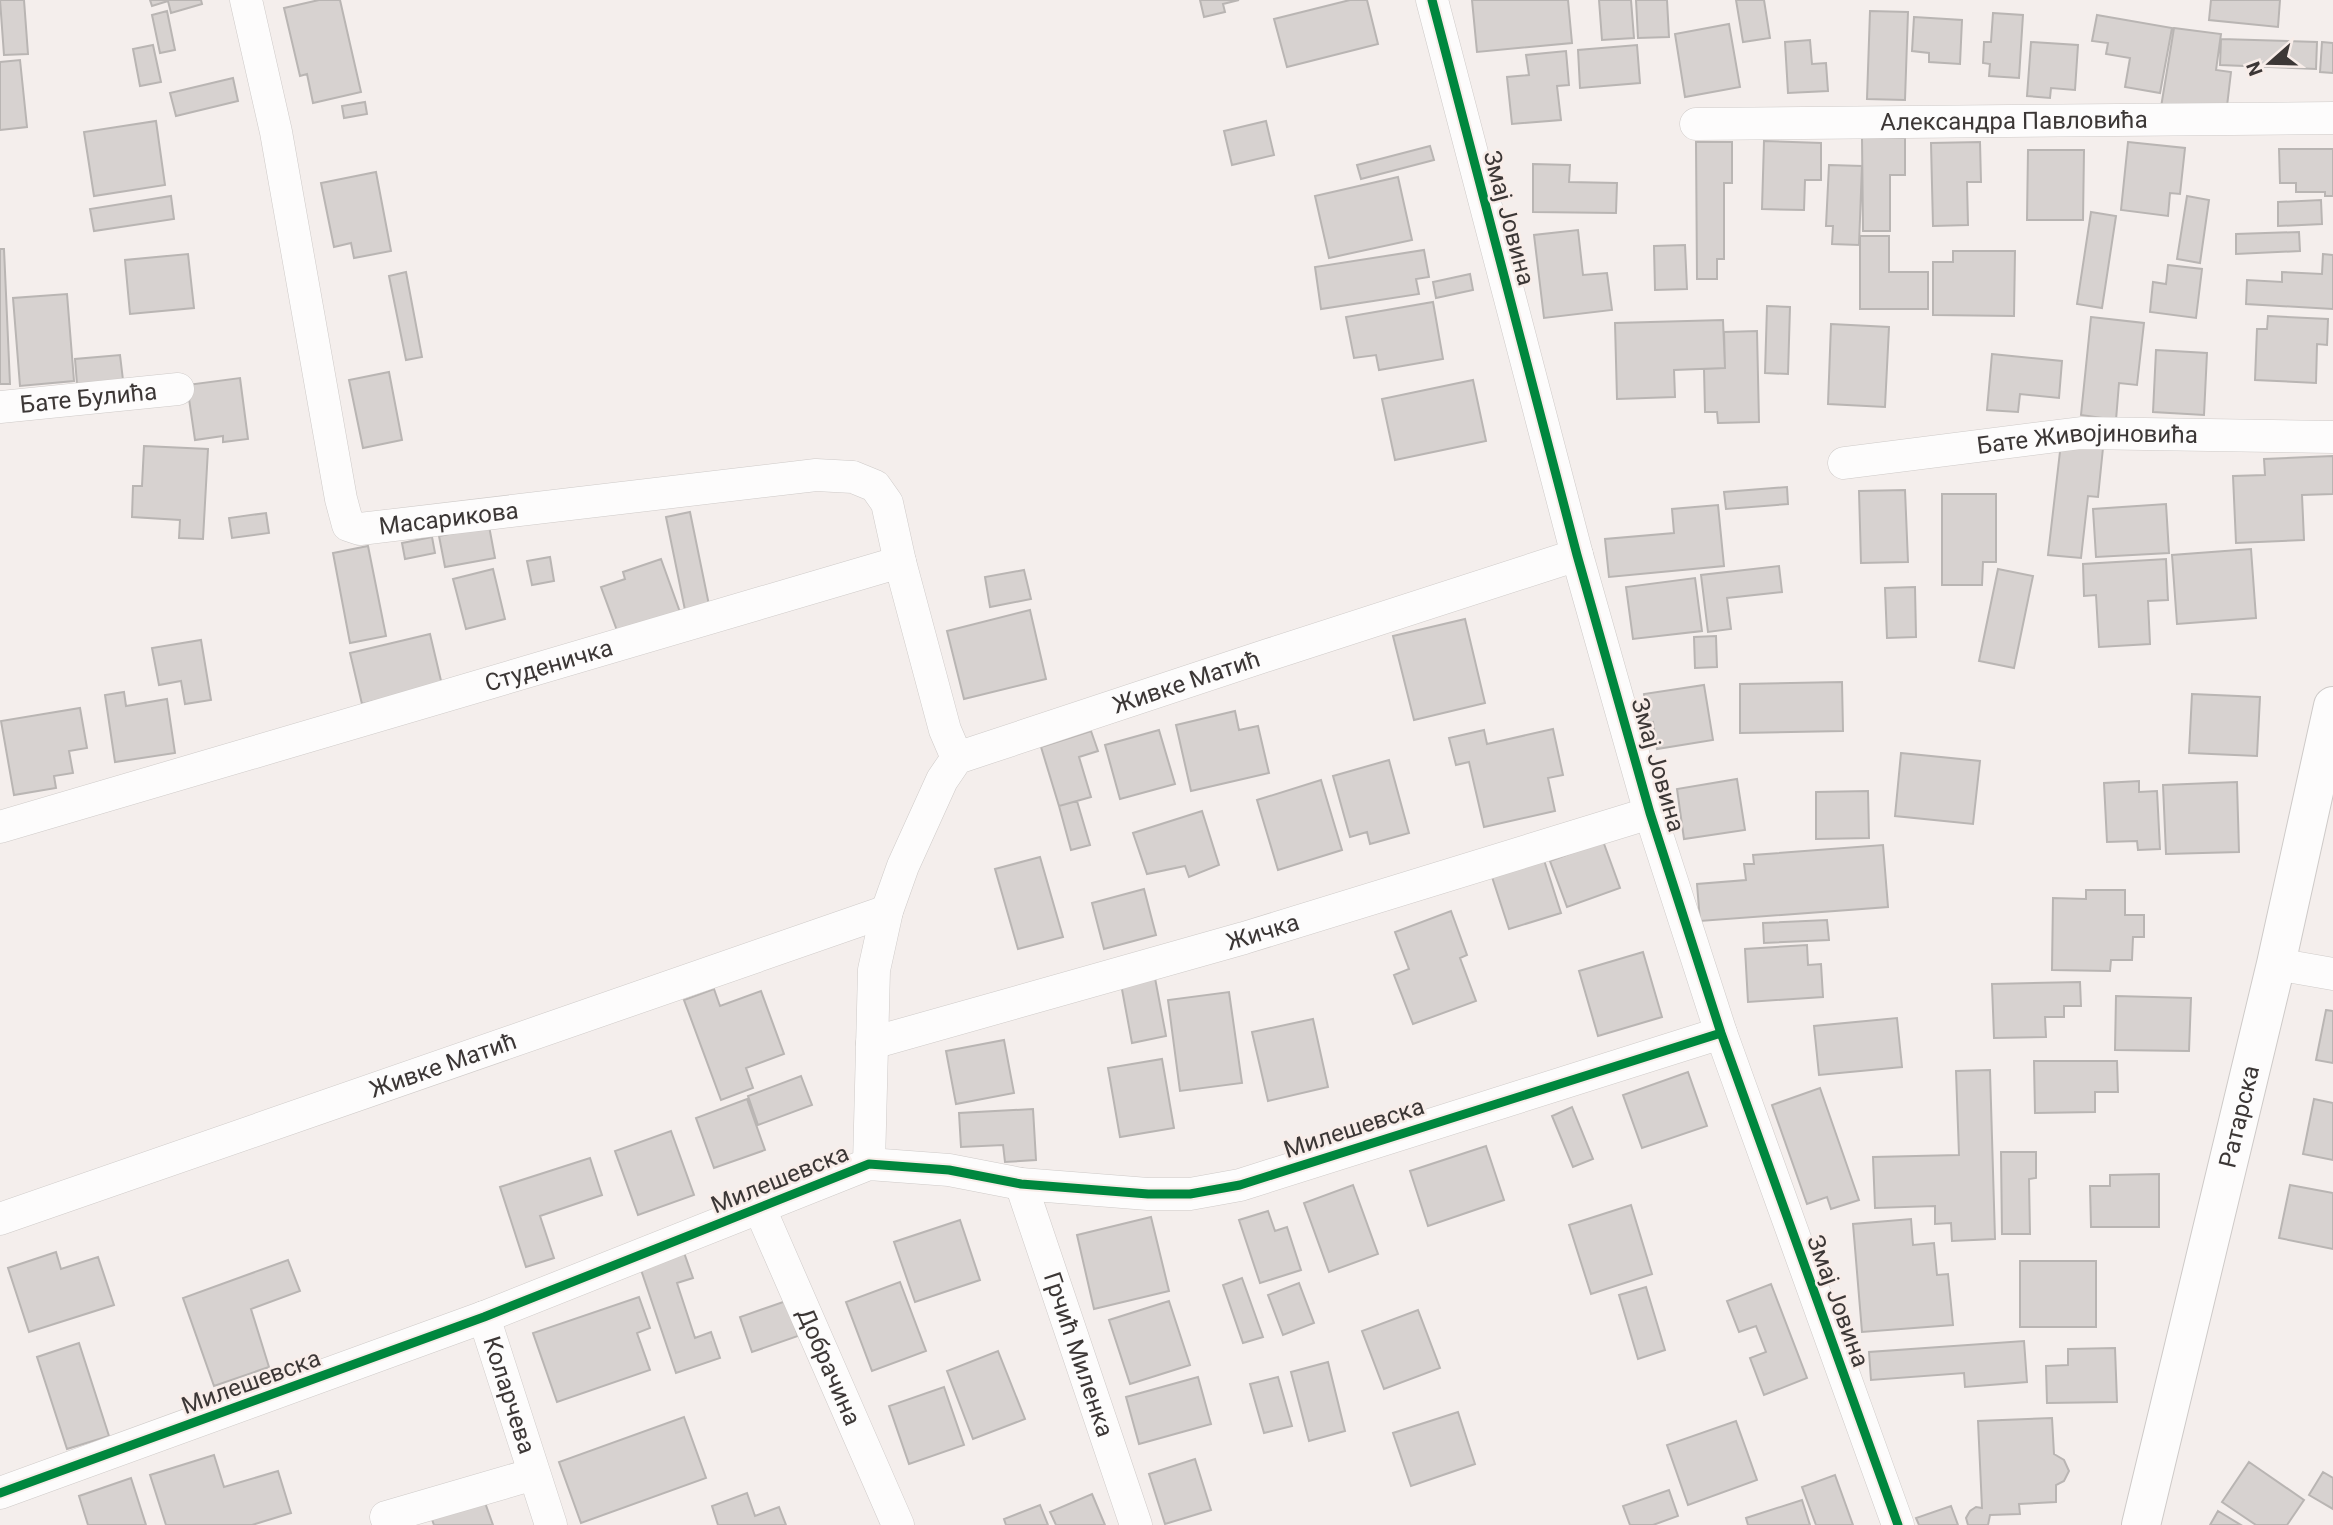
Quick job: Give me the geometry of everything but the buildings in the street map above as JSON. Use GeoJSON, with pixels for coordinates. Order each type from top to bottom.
{"type":"FeatureCollection","features":[{"type":"Feature","properties":{"kind":"street","name":"Масарикова"},"geometry":{"type":"LineString","coordinates":[[246,0],[276,132],[341,499],[348,525],[360,529],[816,475],[853,477],[875,486],[887,503],[900,562]]}},
{"type":"Feature","properties":{"kind":"street","name":"Змај Јовина"},"geometry":{"type":"LineString","coordinates":[[1432,0],[1577,555],[1650,813],[1721,1033],[1898,1525]]}},
{"type":"Feature","properties":{"kind":"street","name":"Александра Павловића"},"geometry":{"type":"LineString","coordinates":[[1696,124],[2333,118]]}},
{"type":"Feature","properties":{"kind":"street","name":"Бате Булића"},"geometry":{"type":"LineString","coordinates":[[0,407],[178,389]]}},
{"type":"Feature","properties":{"kind":"street","name":"Бате Живојиновића"},"geometry":{"type":"LineString","coordinates":[[1844,463],[2081,433],[2333,437]]}},
{"type":"Feature","properties":{"kind":"street","name":"Живке Матић"},"geometry":{"type":"LineString","coordinates":[[957,758],[1577,555]]}},
{"type":"Feature","properties":{"kind":"street"},"geometry":{"type":"LineString","coordinates":[[869,1164],[874,970],[887,911],[903,866],[942,780],[957,758],[945,730],[900,562]]}},
{"type":"Feature","properties":{"kind":"street","name":"Студеничка"},"geometry":{"type":"LineString","coordinates":[[0,827],[900,562]]}},
{"type":"Feature","properties":{"kind":"street","name":"Ратарска"},"geometry":{"type":"LineString","coordinates":[[2141,1525],[2276,964],[2333,706]]}},
{"type":"Feature","properties":{"kind":"street","name":"Жичка"},"geometry":{"type":"LineString","coordinates":[[872,1043],[1244,938],[1650,813]]}},
{"type":"Feature","properties":{"kind":"street","name":"Живке Матић"},"geometry":{"type":"LineString","coordinates":[[0,1219],[887,911]]}},
{"type":"Feature","properties":{"kind":"street"},"geometry":{"type":"LineString","coordinates":[[2276,964],[2333,974]]}},
{"type":"Feature","properties":{"kind":"street","name":"Милешевска"},"geometry":{"type":"LineString","coordinates":[[0,1493],[484,1317],[869,1164],[949,1170],[1021,1184],[1148,1194],[1190,1194],[1240,1185],[1721,1033]]}},
{"type":"Feature","properties":{"kind":"street","name":"Грчић Миленка"},"geometry":{"type":"LineString","coordinates":[[1021,1184],[1136,1525]]}},
{"type":"Feature","properties":{"kind":"street","name":"Добрачина"},"geometry":{"type":"LineString","coordinates":[[760,1209],[898,1525]]}},
{"type":"Feature","properties":{"kind":"street","name":"Коларчева"},"geometry":{"type":"LineString","coordinates":[[484,1317],[551,1525]]}},
{"type":"Feature","properties":{"kind":"street","name":"Коларчева"},"geometry":{"type":"LineString","coordinates":[[389,1525],[386,1517],[534,1474]]}},
{"type":"Feature","properties":{"kind":"cycle path"},"geometry":{"type":"LineString","coordinates":[[1432,0],[1577,555],[1650,813],[1721,1033],[1898,1525]]}},
{"type":"Feature","properties":{"kind":"cycle path"},"geometry":{"type":"LineString","coordinates":[[0,1493],[484,1317],[869,1164],[949,1170],[1021,1184],[1148,1194],[1190,1194],[1240,1185],[1721,1033]]}}]}
